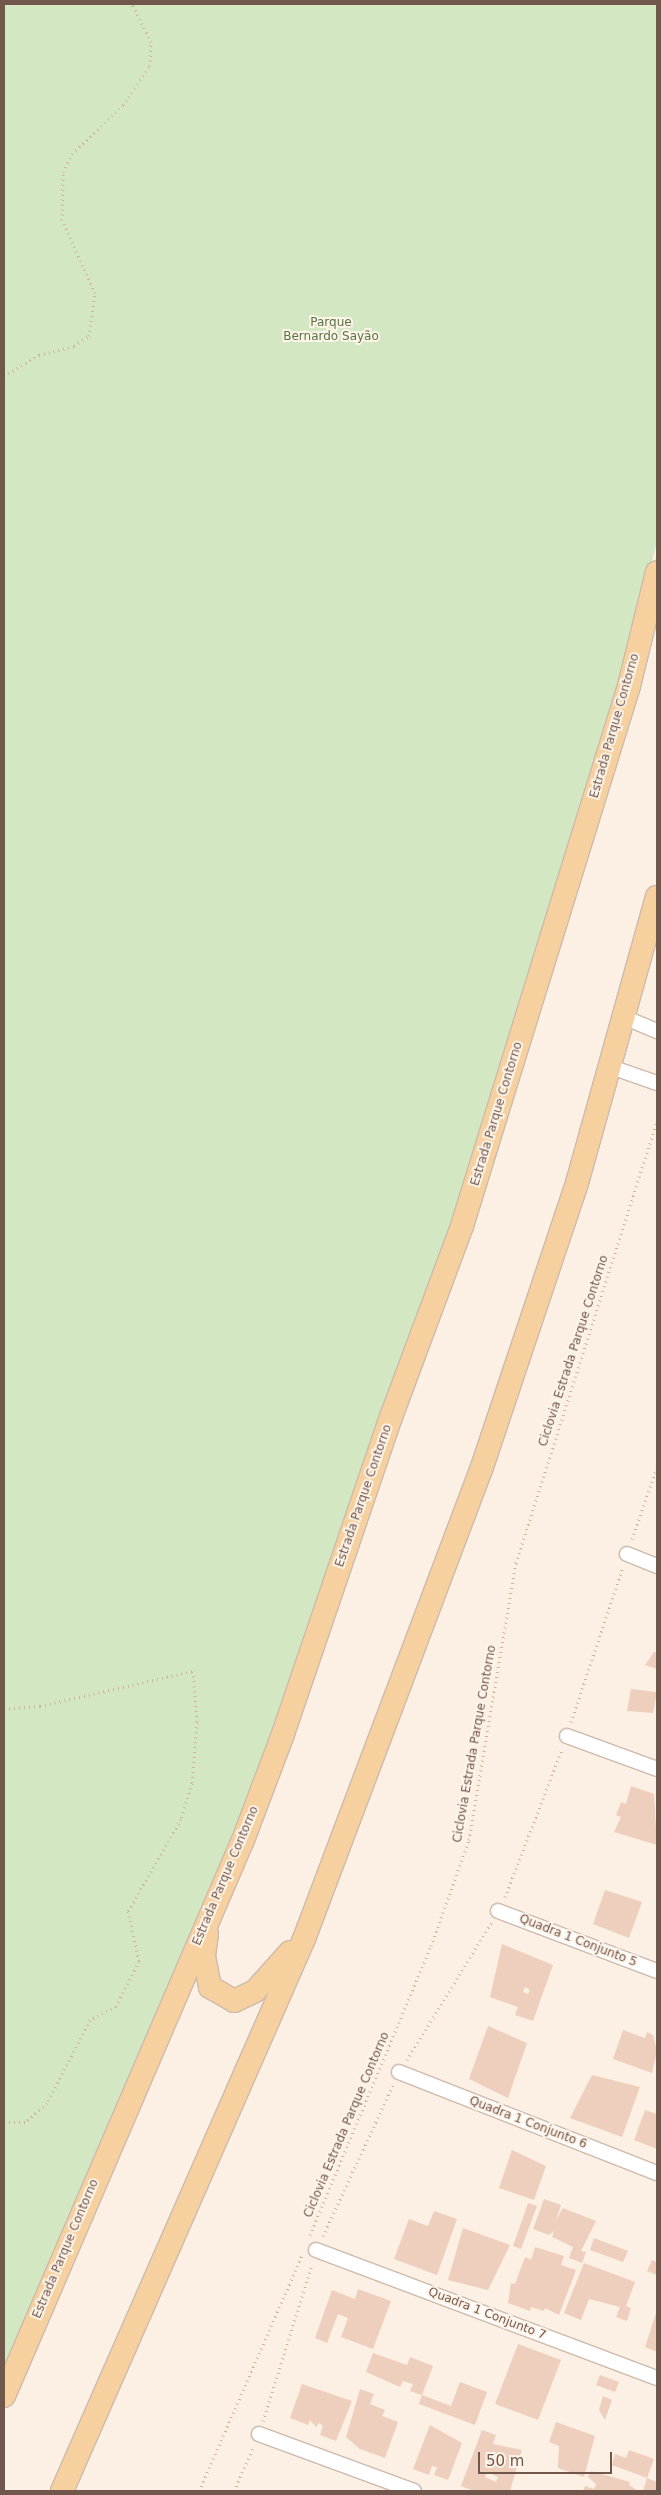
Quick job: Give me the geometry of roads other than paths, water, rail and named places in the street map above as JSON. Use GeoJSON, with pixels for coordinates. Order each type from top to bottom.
{"type":"FeatureCollection","features":[{"type":"Feature","properties":{"kind":"main road","name":"Estrada Parque Contorno"},"geometry":{"type":"LineString","coordinates":[[4,2396],[209,1916],[283,1734],[391,1417],[462,1226],[629,686],[657,572]]}},
{"type":"Feature","properties":{"kind":"main road"},"geometry":{"type":"LineString","coordinates":[[62,2491],[304,1938],[482,1467],[611,1067],[626,1018],[657,897]]}},
{"type":"Feature","properties":{"kind":"main road"},"geometry":{"type":"LineString","coordinates":[[209,1916],[206,1976],[216,1995],[234,2001],[255,1991],[304,1938]]}},
{"type":"Feature","properties":{"kind":"street"},"geometry":{"type":"LineString","coordinates":[[626,1018],[657,1031]]}},
{"type":"Feature","properties":{"kind":"street"},"geometry":{"type":"LineString","coordinates":[[611,1067],[657,1083]]}},
{"type":"Feature","properties":{"kind":"street"},"geometry":{"type":"LineString","coordinates":[[627,1554],[657,1566]]}},
{"type":"Feature","properties":{"kind":"street"},"geometry":{"type":"LineString","coordinates":[[567,1736],[657,1769]]}},
{"type":"Feature","properties":{"kind":"street","name":"Quadra 1 Conjunto 5"},"geometry":{"type":"LineString","coordinates":[[498,1911],[657,1971]]}},
{"type":"Feature","properties":{"kind":"street","name":"Quadra 1 Conjunto 6"},"geometry":{"type":"LineString","coordinates":[[399,2072],[657,2173]]}},
{"type":"Feature","properties":{"kind":"street","name":"Quadra 1 Conjunto 7"},"geometry":{"type":"LineString","coordinates":[[311,2248],[657,2378]]}},
{"type":"Feature","properties":{"kind":"street"},"geometry":{"type":"LineString","coordinates":[[259,2434],[414,2491]]}},
{"type":"Feature","properties":{"kind":"park label","name":"Parque Bernardo Sayão"},"geometry":{"type":"Point","coordinates":[331,330]}}]}
